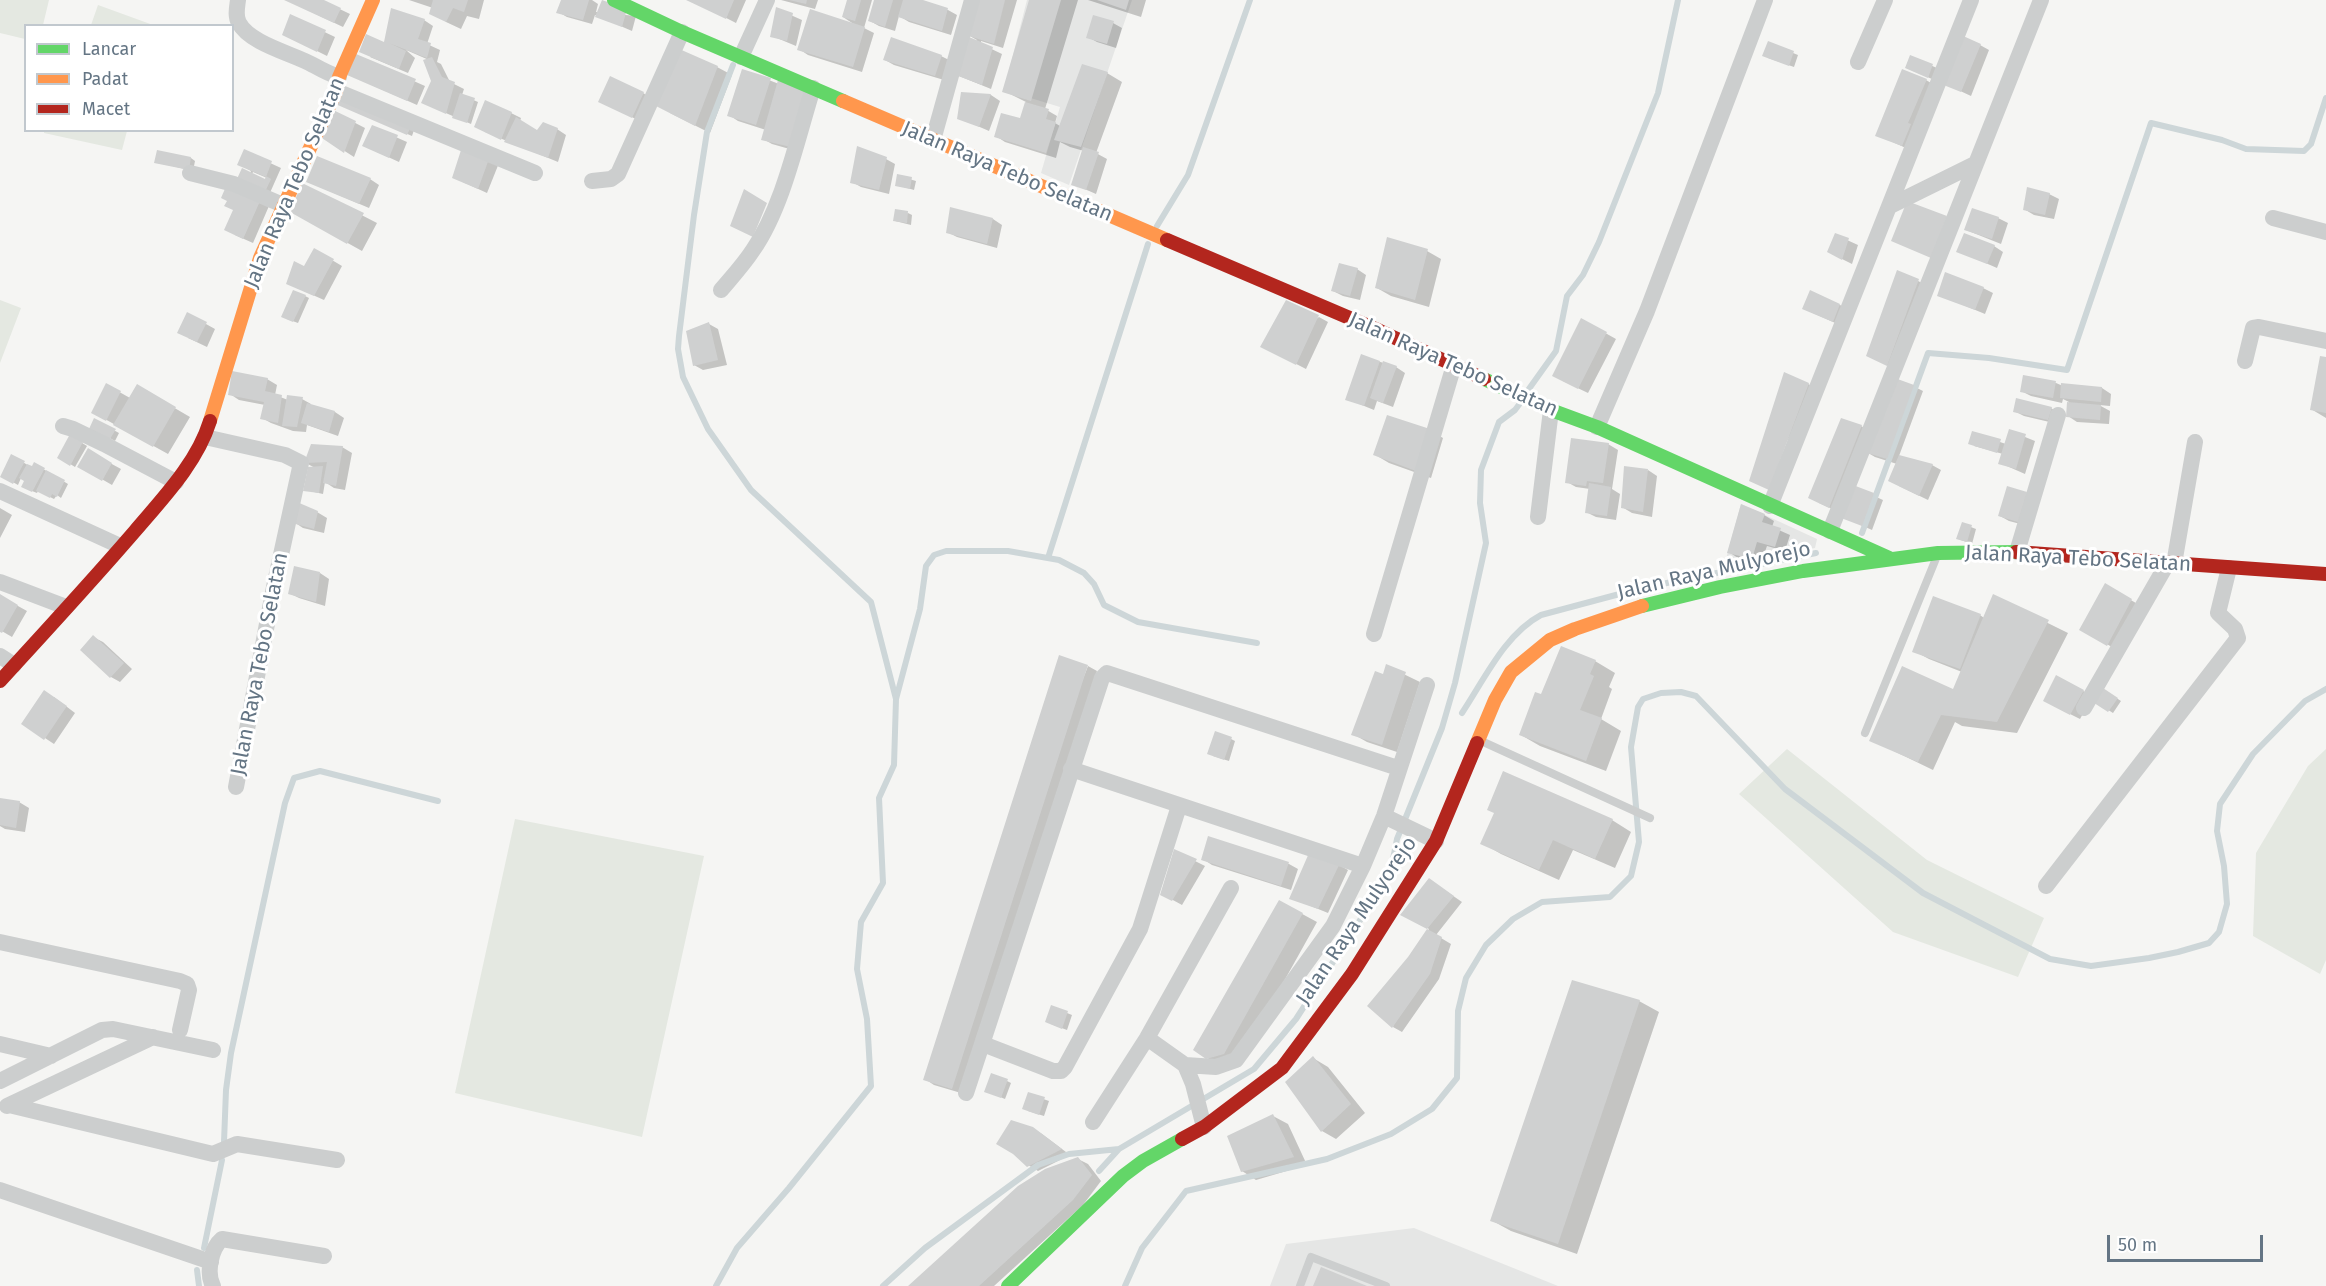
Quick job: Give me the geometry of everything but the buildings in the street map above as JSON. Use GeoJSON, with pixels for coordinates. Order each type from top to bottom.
{"type":"FeatureCollection","features":[{"type":"Feature","properties":{"kind":"street"},"geometry":{"type":"LineString","coordinates":[[238,0],[237,18],[246,32],[266,44],[316,66],[337,84],[535,172]]}},
{"type":"Feature","properties":{"kind":"street","name":"Jalan Raya Tebo Selatan"},"geometry":{"type":"LineString","coordinates":[[0,681],[7,661],[97,575],[176,482],[205,437],[260,258],[373,0]]}},
{"type":"Feature","properties":{"kind":"street","name":"Jalan Raya Tebo Selatan"},"geometry":{"type":"LineString","coordinates":[[614,0],[682,32],[1454,365],[1889,558],[1938,553],[2017,552],[2326,574]]}},
{"type":"Feature","properties":{"kind":"street"},"geometry":{"type":"LineString","coordinates":[[741,57],[767,0]]}},
{"type":"Feature","properties":{"kind":"street"},"geometry":{"type":"LineString","coordinates":[[933,140],[972,0]]}},
{"type":"Feature","properties":{"kind":"street"},"geometry":{"type":"LineString","coordinates":[[1597,428],[1660,278],[1765,0]]}},
{"type":"Feature","properties":{"kind":"street"},"geometry":{"type":"LineString","coordinates":[[1858,62],[1885,0]]}},
{"type":"Feature","properties":{"kind":"street"},"geometry":{"type":"LineString","coordinates":[[1770,506],[1971,0]]}},
{"type":"Feature","properties":{"kind":"street"},"geometry":{"type":"LineString","coordinates":[[1830,531],[2040,0]]}},
{"type":"Feature","properties":{"kind":"street"},"geometry":{"type":"LineString","coordinates":[[592,181],[611,179],[618,174],[682,32]]}},
{"type":"Feature","properties":{"kind":"street"},"geometry":{"type":"LineString","coordinates":[[721,290],[754,249],[765,229],[778,199],[813,88]]}},
{"type":"Feature","properties":{"kind":"street"},"geometry":{"type":"LineString","coordinates":[[1890,206],[1975,164]]}},
{"type":"Feature","properties":{"kind":"street"},"geometry":{"type":"LineString","coordinates":[[190,173],[234,184],[283,205]]}},
{"type":"Feature","properties":{"kind":"street"},"geometry":{"type":"LineString","coordinates":[[2273,218],[2326,232]]}},
{"type":"Feature","properties":{"kind":"street"},"geometry":{"type":"LineString","coordinates":[[2245,361],[2253,328],[2259,327],[2326,341]]}},
{"type":"Feature","properties":{"kind":"street"},"geometry":{"type":"LineString","coordinates":[[1374,634],[1454,365]]}},
{"type":"Feature","properties":{"kind":"street"},"geometry":{"type":"LineString","coordinates":[[1538,517],[1544,406]]}},
{"type":"Feature","properties":{"kind":"street"},"geometry":{"type":"LineString","coordinates":[[2017,552],[2058,415]]}},
{"type":"Feature","properties":{"kind":"street"},"geometry":{"type":"LineString","coordinates":[[63,426],[104,444],[176,482]]}},
{"type":"Feature","properties":{"kind":"street","name":"Jalan Raya Tebo Selatan"},"geometry":{"type":"LineString","coordinates":[[205,437],[285,455],[301,463],[274,587],[236,787]]}},
{"type":"Feature","properties":{"kind":"street"},"geometry":{"type":"LineString","coordinates":[[2084,708],[2170,564],[2195,442]]}},
{"type":"Feature","properties":{"kind":"street"},"geometry":{"type":"LineString","coordinates":[[0,491],[120,546]]}},
{"type":"Feature","properties":{"kind":"street","name":"Jalan Raya Mulyorejo"},"geometry":{"type":"LineString","coordinates":[[1008,1286],[1123,1176],[1143,1161],[1204,1127],[1282,1068],[1352,974],[1436,841],[1496,700],[1511,672],[1550,640],[1638,607],[1720,587],[1889,558]]}},
{"type":"Feature","properties":{"kind":"street"},"geometry":{"type":"LineString","coordinates":[[2046,886],[2238,638],[2235,629],[2218,613],[2229,568]]}},
{"type":"Feature","properties":{"kind":"street"},"geometry":{"type":"LineString","coordinates":[[0,582],[66,607]]}},
{"type":"Feature","properties":{"kind":"street"},"geometry":{"type":"LineString","coordinates":[[966,1093],[1071,769],[1102,678],[1107,673],[1398,768]]}},
{"type":"Feature","properties":{"kind":"street"},"geometry":{"type":"LineString","coordinates":[[1147,1038],[1185,1065],[1216,1067],[1236,1060],[1333,926],[1389,818],[1398,768],[1427,685]]}},
{"type":"Feature","properties":{"kind":"street"},"geometry":{"type":"LineString","coordinates":[[1071,769],[1363,866]]}},
{"type":"Feature","properties":{"kind":"street"},"geometry":{"type":"LineString","coordinates":[[983,1044],[1053,1071],[1061,1071],[1065,1067],[1140,929],[1179,806]]}},
{"type":"Feature","properties":{"kind":"street"},"geometry":{"type":"LineString","coordinates":[[1389,818],[1436,841]]}},
{"type":"Feature","properties":{"kind":"street"},"geometry":{"type":"LineString","coordinates":[[1093,1122],[1147,1038],[1232,888]]}},
{"type":"Feature","properties":{"kind":"street"},"geometry":{"type":"LineString","coordinates":[[0,942],[187,984],[189,990],[180,1030]]}},
{"type":"Feature","properties":{"kind":"street"},"geometry":{"type":"LineString","coordinates":[[0,1081],[102,1030],[113,1029],[213,1050]]}},
{"type":"Feature","properties":{"kind":"street"},"geometry":{"type":"LineString","coordinates":[[5,1108],[153,1037]]}},
{"type":"Feature","properties":{"kind":"street"},"geometry":{"type":"LineString","coordinates":[[0,1044],[55,1054],[72,1074]]}},
{"type":"Feature","properties":{"kind":"street"},"geometry":{"type":"LineString","coordinates":[[1185,1065],[1193,1084],[1204,1127]]}},
{"type":"Feature","properties":{"kind":"street"},"geometry":{"type":"LineString","coordinates":[[5,1108],[213,1154],[237,1144],[337,1160]]}},
{"type":"Feature","properties":{"kind":"street"},"geometry":{"type":"LineString","coordinates":[[0,1190],[211,1262]]}},
{"type":"Feature","properties":{"kind":"street"},"geometry":{"type":"LineString","coordinates":[[213,1286],[209,1271],[211,1262],[219,1242],[227,1239],[324,1256]]}},
{"type":"Feature","properties":{"kind":"lane"},"geometry":{"type":"LineString","coordinates":[[1865,733],[1938,553]]}},
{"type":"Feature","properties":{"kind":"lane"},"geometry":{"type":"LineString","coordinates":[[1479,740],[1650,818]]}},
{"type":"Feature","properties":{"kind":"lane"},"geometry":{"type":"LineString","coordinates":[[1300,1286],[1311,1257],[1386,1286]]}},
{"type":"Feature","properties":{"kind":"shaded area"},"geometry":{"type":"Polygon","coordinates":[[[0,0],[49,0],[43,24],[24,24],[24,39],[0,33],[0,0]]]}},
{"type":"Feature","properties":{"kind":"shaded area"},"geometry":{"type":"Polygon","coordinates":[[[1027,0],[1132,0],[1069,185],[1041,173],[1060,107],[1004,90],[1027,0]]]}},
{"type":"Feature","properties":{"kind":"shaded area"},"geometry":{"type":"Polygon","coordinates":[[[98,5],[150,24],[91,24],[98,5]]]}},
{"type":"Feature","properties":{"kind":"shaded area"},"geometry":{"type":"Polygon","coordinates":[[[44,132],[126,132],[122,150],[44,132]]]}},
{"type":"Feature","properties":{"kind":"shaded area"},"geometry":{"type":"Polygon","coordinates":[[[0,300],[21,308],[0,363],[0,300]]]}},
{"type":"Feature","properties":{"kind":"shaded area"},"geometry":{"type":"Polygon","coordinates":[[[1741,504],[1817,539],[1815,548],[1724,566],[1741,504]]]}},
{"type":"Feature","properties":{"kind":"shaded area"},"geometry":{"type":"Polygon","coordinates":[[[1787,749],[1927,860],[2044,918],[2018,977],[1893,932],[1739,794],[1787,749]]]}},
{"type":"Feature","properties":{"kind":"shaded area"},"geometry":{"type":"Polygon","coordinates":[[[2326,749],[2326,960],[2320,974],[2253,936],[2256,853],[2308,766],[2326,749]]]}},
{"type":"Feature","properties":{"kind":"shaded area"},"geometry":{"type":"Polygon","coordinates":[[[515,819],[704,856],[642,1137],[455,1093],[515,819]]]}},
{"type":"Feature","properties":{"kind":"shaded area"},"geometry":{"type":"Polygon","coordinates":[[[1414,1228],[1558,1286],[1270,1286],[1286,1244],[1414,1228]]]}},
{"type":"Feature","properties":{"kind":"waterway"},"geometry":{"type":"LineString","coordinates":[[1157,226],[1188,175],[1250,0]]}},
{"type":"Feature","properties":{"kind":"waterway"},"geometry":{"type":"LineString","coordinates":[[1526,393],[1556,351],[1567,296],[1583,275],[1599,242],[1658,93],[1678,0]]}},
{"type":"Feature","properties":{"kind":"waterway"},"geometry":{"type":"LineString","coordinates":[[733,65],[707,132],[679,336],[678,349],[683,377],[708,429],[751,490],[871,602],[896,699]]}},
{"type":"Feature","properties":{"kind":"waterway"},"geometry":{"type":"LineString","coordinates":[[1862,533],[1928,353],[1989,358],[2067,370],[2151,123],[2222,140],[2246,149],[2304,151],[2311,144],[2326,98]]}},
{"type":"Feature","properties":{"kind":"waterway"},"geometry":{"type":"LineString","coordinates":[[1048,558],[1148,244]]}},
{"type":"Feature","properties":{"kind":"waterway"},"geometry":{"type":"LineString","coordinates":[[883,1286],[925,1248],[1038,1165],[1069,1154],[1119,1149],[1254,1069],[1296,1019],[1390,874],[1397,839],[1442,728],[1455,683],[1486,543],[1480,503],[1481,470],[1499,422],[1515,410],[1521,402]]}},
{"type":"Feature","properties":{"kind":"waterway"},"geometry":{"type":"LineString","coordinates":[[716,1286],[737,1248],[789,1188],[871,1086],[867,1019],[857,969],[861,922],[883,883],[879,798],[894,765],[896,699],[920,609],[926,566],[934,555],[946,551],[1008,551],[1059,560],[1084,573],[1094,584],[1104,605],[1138,622],[1257,643]]}},
{"type":"Feature","properties":{"kind":"waterway"},"geometry":{"type":"LineString","coordinates":[[1462,713],[1506,646],[1528,623],[1541,615],[1642,588],[1816,553]]}},
{"type":"Feature","properties":{"kind":"waterway"},"geometry":{"type":"LineString","coordinates":[[1125,1286],[1142,1248],[1186,1191],[1327,1159],[1391,1134],[1432,1109],[1457,1078],[1458,1011],[1466,978],[1486,945],[1513,919],[1542,902],[1610,897],[1631,876],[1639,842],[1631,747],[1638,707],[1643,699],[1661,693],[1681,692],[1696,696],[1785,789],[1923,893],[2050,959],[2091,966],[2178,952],[2209,943],[2219,932],[2227,904],[2224,866],[2217,831],[2220,804],[2253,754],[2305,701],[2326,689]]}},
{"type":"Feature","properties":{"kind":"waterway"},"geometry":{"type":"LineString","coordinates":[[224,1142],[226,1090],[231,1053],[285,803],[294,778],[320,771],[438,801]]}},
{"type":"Feature","properties":{"kind":"waterway"},"geometry":{"type":"LineString","coordinates":[[1099,1171],[1119,1149]]}},
{"type":"Feature","properties":{"kind":"waterway"},"geometry":{"type":"LineString","coordinates":[[204,1248],[222,1160]]}},
{"type":"Feature","properties":{"kind":"waterway"},"geometry":{"type":"LineString","coordinates":[[197,1270],[199,1286]]}},
{"type":"Feature","properties":{"kind":"traffic: fast"},"geometry":{"type":"LineString","coordinates":[[614,0],[682,32],[843,101]]}},
{"type":"Feature","properties":{"kind":"traffic: fast"},"geometry":{"type":"LineString","coordinates":[[1484,379],[1889,558]]}},
{"type":"Feature","properties":{"kind":"traffic: fast"},"geometry":{"type":"LineString","coordinates":[[1642,606],[1720,587],[1803,571],[1938,553],[2016,552]]}},
{"type":"Feature","properties":{"kind":"traffic: fast"},"geometry":{"type":"LineString","coordinates":[[1008,1286],[1123,1176],[1143,1161],[1182,1139]]}},
{"type":"Feature","properties":{"kind":"traffic: slow"},"geometry":{"type":"LineString","coordinates":[[210,421],[260,258],[336,91],[339,77],[373,0]]}},
{"type":"Feature","properties":{"kind":"traffic: slow"},"geometry":{"type":"LineString","coordinates":[[843,101],[1167,240]]}},
{"type":"Feature","properties":{"kind":"traffic: slow"},"geometry":{"type":"LineString","coordinates":[[1477,743],[1495,700],[1511,672],[1550,640],[1642,606]]}},
{"type":"Feature","properties":{"kind":"traffic: jam"},"geometry":{"type":"LineString","coordinates":[[1167,240],[1380,331],[1484,379]]}},
{"type":"Feature","properties":{"kind":"traffic: jam"},"geometry":{"type":"LineString","coordinates":[[0,681],[168,493],[197,451],[210,421]]}},
{"type":"Feature","properties":{"kind":"traffic: jam"},"geometry":{"type":"LineString","coordinates":[[2016,552],[2326,574]]}},
{"type":"Feature","properties":{"kind":"traffic: jam"},"geometry":{"type":"LineString","coordinates":[[1182,1139],[1204,1127],[1282,1068],[1352,974],[1436,841],[1477,743]]}}]}
